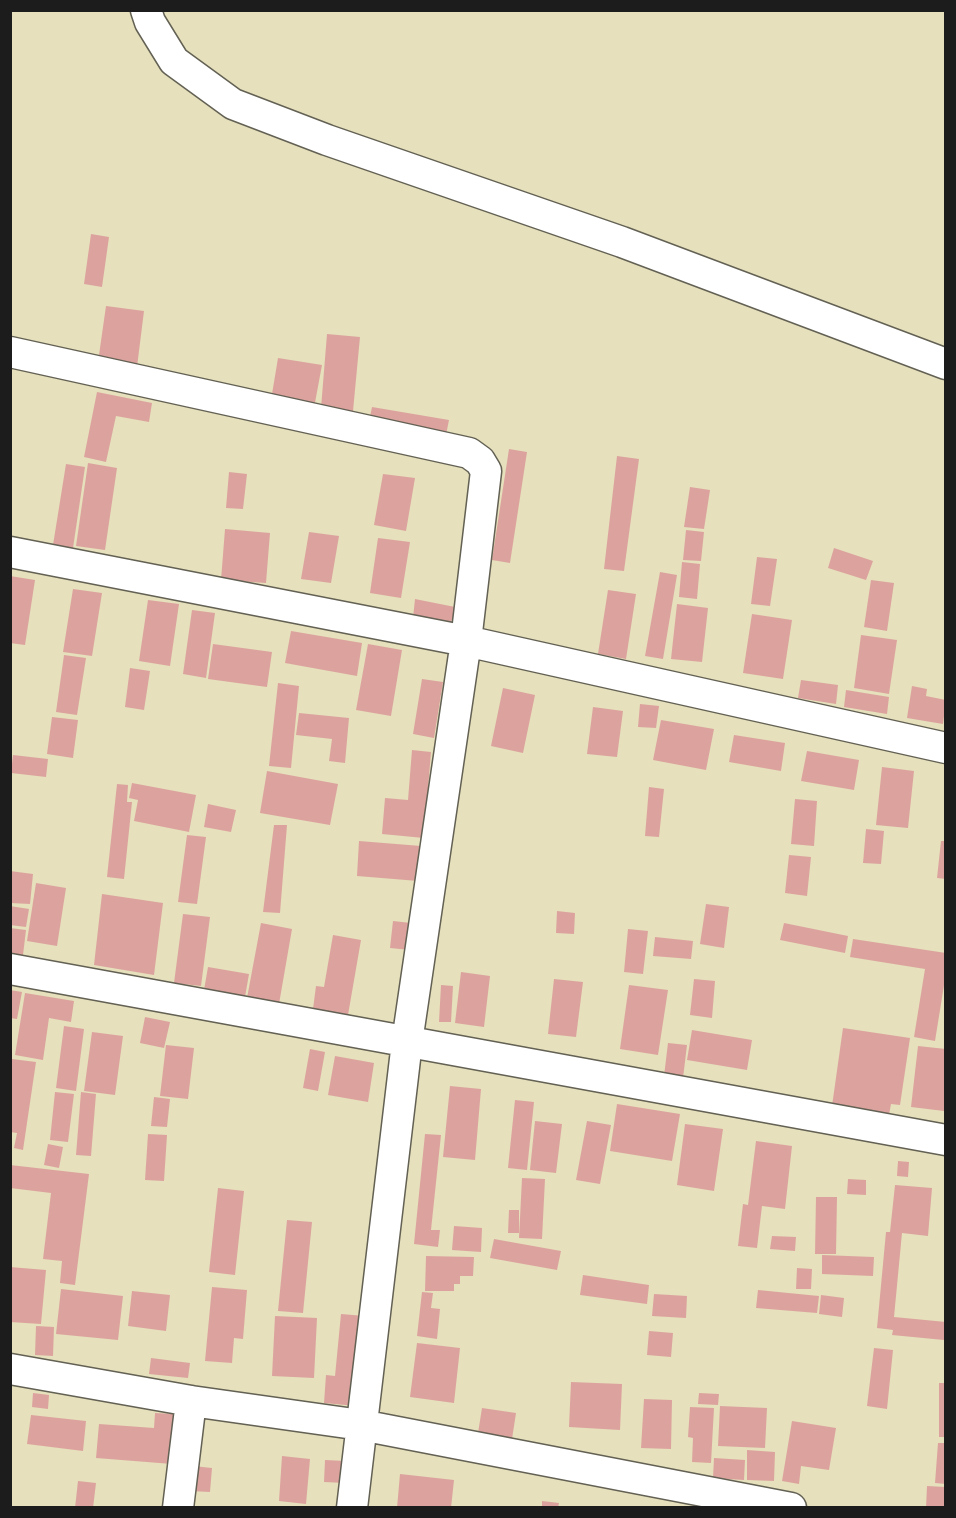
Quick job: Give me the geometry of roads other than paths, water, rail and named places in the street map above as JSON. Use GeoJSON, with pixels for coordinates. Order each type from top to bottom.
{"type":"FeatureCollection","features":[{"type":"Feature","properties":{"kind":"street"},"geometry":{"type":"LineString","coordinates":[[146,10],[150,22],[174,61],[233,104],[327,140],[622,242],[945,364]]}},
{"type":"Feature","properties":{"kind":"street"},"geometry":{"type":"LineString","coordinates":[[10,352],[469,453],[480,461],[486,471],[466,641],[407,1042],[352,1508]]}},
{"type":"Feature","properties":{"kind":"street"},"geometry":{"type":"LineString","coordinates":[[10,552],[466,641],[945,748]]}},
{"type":"Feature","properties":{"kind":"street"},"geometry":{"type":"LineString","coordinates":[[10,969],[945,1140]]}},
{"type":"Feature","properties":{"kind":"street"},"geometry":{"type":"LineString","coordinates":[[10,1369],[191,1401],[361,1425],[791,1508]]}},
{"type":"Feature","properties":{"kind":"street"},"geometry":{"type":"LineString","coordinates":[[178,1508],[191,1401]]}}]}
